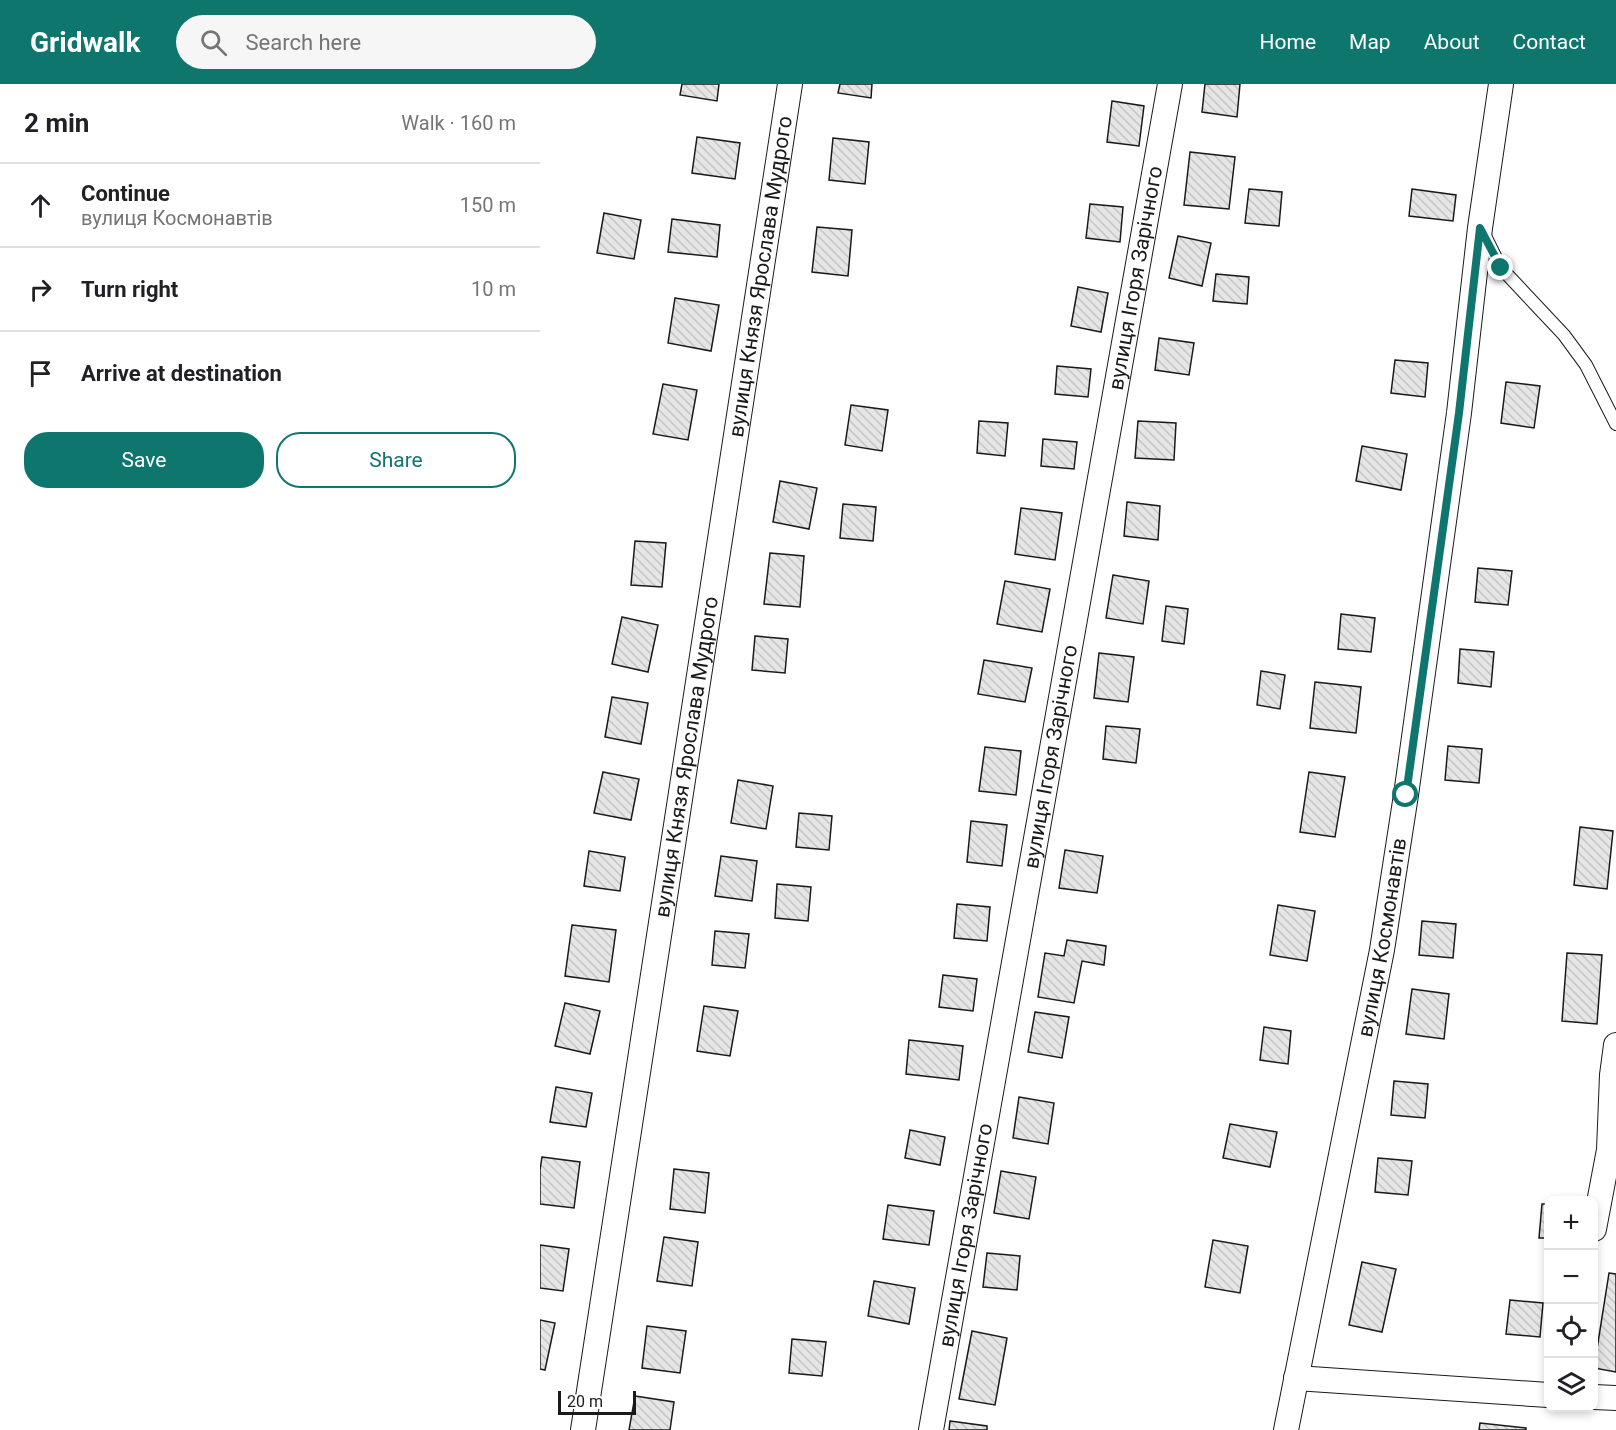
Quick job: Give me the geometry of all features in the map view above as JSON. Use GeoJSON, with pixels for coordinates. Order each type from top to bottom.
{"type":"FeatureCollection","features":[{"type":"Feature","properties":{"kind":"street","name":"вулиця Князя Ярослава Мудрого"},"geometry":{"type":"LineString","coordinates":[[583,1430],[790,84]]}},
{"type":"Feature","properties":{"kind":"street","name":"вулиця Ігоря Зарічного"},"geometry":{"type":"LineString","coordinates":[[931,1430],[1170,84]]}},
{"type":"Feature","properties":{"kind":"street","name":"вулиця Космонавтів"},"geometry":{"type":"LineString","coordinates":[[1286,1430],[1382,950],[1458,424],[1480,228],[1501,84]]}},
{"type":"Feature","properties":{"kind":"street"},"geometry":{"type":"LineString","coordinates":[[1598,1204],[1609,1150],[1612,1075],[1616,1045]]}},
{"type":"Feature","properties":{"kind":"street"},"geometry":{"type":"LineString","coordinates":[[1296,1378],[1544,1395]]}},
{"type":"Feature","properties":{"kind":"street"},"geometry":{"type":"LineString","coordinates":[[1598,1397],[1616,1398]]}},
{"type":"Feature","properties":{"kind":"lane"},"geometry":{"type":"LineString","coordinates":[[1480,228],[1501,268],[1564,335],[1586,365],[1616,423]]}},
{"type":"Feature","properties":{"kind":"building"},"geometry":{"type":"Polygon","coordinates":[[[682,84],[719,84],[717,101],[680,95],[682,84]]]}},
{"type":"Feature","properties":{"kind":"building"},"geometry":{"type":"Polygon","coordinates":[[[840,84],[872,84],[871,98],[838,93],[840,84]]]}},
{"type":"Feature","properties":{"kind":"building"},"geometry":{"type":"Polygon","coordinates":[[[1205,84],[1240,84],[1237,117],[1202,112],[1205,84]]]}},
{"type":"Feature","properties":{"kind":"building"},"geometry":{"type":"Polygon","coordinates":[[[1112,101],[1144,106],[1139,146],[1107,142],[1112,101]]]}},
{"type":"Feature","properties":{"kind":"building"},"geometry":{"type":"Polygon","coordinates":[[[697,137],[740,143],[735,179],[692,173],[697,137]]]}},
{"type":"Feature","properties":{"kind":"building"},"geometry":{"type":"Polygon","coordinates":[[[833,138],[869,142],[865,184],[829,180],[833,138]]]}},
{"type":"Feature","properties":{"kind":"building"},"geometry":{"type":"Polygon","coordinates":[[[1190,152],[1235,157],[1229,209],[1184,205],[1190,152]]]}},
{"type":"Feature","properties":{"kind":"building"},"geometry":{"type":"Polygon","coordinates":[[[1249,189],[1282,192],[1279,226],[1245,223],[1249,189]]]}},
{"type":"Feature","properties":{"kind":"building"},"geometry":{"type":"Polygon","coordinates":[[[1412,189],[1456,195],[1453,221],[1409,216],[1412,189]]]}},
{"type":"Feature","properties":{"kind":"building"},"geometry":{"type":"Polygon","coordinates":[[[1090,204],[1123,207],[1120,242],[1086,238],[1090,204]]]}},
{"type":"Feature","properties":{"kind":"building"},"geometry":{"type":"Polygon","coordinates":[[[604,213],[641,220],[634,259],[597,253],[604,213]]]}},
{"type":"Feature","properties":{"kind":"building"},"geometry":{"type":"Polygon","coordinates":[[[672,219],[720,225],[717,257],[668,252],[672,219]]]}},
{"type":"Feature","properties":{"kind":"building"},"geometry":{"type":"Polygon","coordinates":[[[817,227],[852,230],[848,276],[812,272],[817,227]]]}},
{"type":"Feature","properties":{"kind":"building"},"geometry":{"type":"Polygon","coordinates":[[[1178,236],[1211,243],[1202,286],[1169,278],[1178,236]]]}},
{"type":"Feature","properties":{"kind":"building"},"geometry":{"type":"Polygon","coordinates":[[[1216,274],[1249,277],[1247,304],[1213,301],[1216,274]]]}},
{"type":"Feature","properties":{"kind":"building"},"geometry":{"type":"Polygon","coordinates":[[[1078,287],[1108,293],[1101,332],[1071,326],[1078,287]]]}},
{"type":"Feature","properties":{"kind":"building"},"geometry":{"type":"Polygon","coordinates":[[[675,298],[719,305],[711,351],[668,343],[675,298]]]}},
{"type":"Feature","properties":{"kind":"building"},"geometry":{"type":"Polygon","coordinates":[[[1159,338],[1194,343],[1189,375],[1155,370],[1159,338]]]}},
{"type":"Feature","properties":{"kind":"building"},"geometry":{"type":"Polygon","coordinates":[[[1395,360],[1428,363],[1425,397],[1391,393],[1395,360]]]}},
{"type":"Feature","properties":{"kind":"building"},"geometry":{"type":"Polygon","coordinates":[[[1057,366],[1091,369],[1088,397],[1055,394],[1057,366]]]}},
{"type":"Feature","properties":{"kind":"building"},"geometry":{"type":"Polygon","coordinates":[[[1506,382],[1540,386],[1534,428],[1501,423],[1506,382]]]}},
{"type":"Feature","properties":{"kind":"building"},"geometry":{"type":"Polygon","coordinates":[[[663,384],[697,390],[688,440],[653,434],[663,384]]]}},
{"type":"Feature","properties":{"kind":"building"},"geometry":{"type":"Polygon","coordinates":[[[851,405],[888,410],[882,451],[845,445],[851,405]]]}},
{"type":"Feature","properties":{"kind":"building"},"geometry":{"type":"Polygon","coordinates":[[[979,421],[1008,423],[1005,456],[977,453],[979,421]]]}},
{"type":"Feature","properties":{"kind":"building"},"geometry":{"type":"Polygon","coordinates":[[[1138,421],[1176,423],[1174,460],[1135,458],[1138,421]]]}},
{"type":"Feature","properties":{"kind":"building"},"geometry":{"type":"Polygon","coordinates":[[[1043,439],[1077,442],[1074,469],[1041,466],[1043,439]]]}},
{"type":"Feature","properties":{"kind":"building"},"geometry":{"type":"Polygon","coordinates":[[[1362,446],[1407,454],[1401,490],[1356,481],[1362,446]]]}},
{"type":"Feature","properties":{"kind":"building"},"geometry":{"type":"Polygon","coordinates":[[[780,481],[817,488],[809,529],[773,522],[780,481]]]}},
{"type":"Feature","properties":{"kind":"building"},"geometry":{"type":"Polygon","coordinates":[[[1127,502],[1160,506],[1158,540],[1124,536],[1127,502]]]}},
{"type":"Feature","properties":{"kind":"building"},"geometry":{"type":"Polygon","coordinates":[[[843,504],[876,507],[873,541],[840,538],[843,504]]]}},
{"type":"Feature","properties":{"kind":"building"},"geometry":{"type":"Polygon","coordinates":[[[1021,508],[1062,513],[1055,560],[1015,554],[1021,508]]]}},
{"type":"Feature","properties":{"kind":"building"},"geometry":{"type":"Polygon","coordinates":[[[635,541],[666,543],[662,587],[631,585],[635,541]]]}},
{"type":"Feature","properties":{"kind":"building"},"geometry":{"type":"Polygon","coordinates":[[[770,553],[804,556],[800,607],[764,604],[770,553]]]}},
{"type":"Feature","properties":{"kind":"building"},"geometry":{"type":"Polygon","coordinates":[[[1478,568],[1512,571],[1508,605],[1475,602],[1478,568]]]}},
{"type":"Feature","properties":{"kind":"building"},"geometry":{"type":"Polygon","coordinates":[[[1113,575],[1149,581],[1143,624],[1106,618],[1113,575]]]}},
{"type":"Feature","properties":{"kind":"building"},"geometry":{"type":"Polygon","coordinates":[[[1005,581],[1050,589],[1042,632],[997,624],[1005,581]]]}},
{"type":"Feature","properties":{"kind":"building"},"geometry":{"type":"Polygon","coordinates":[[[1166,606],[1188,609],[1184,644],[1162,641],[1166,606]]]}},
{"type":"Feature","properties":{"kind":"building"},"geometry":{"type":"Polygon","coordinates":[[[1341,614],[1375,618],[1371,652],[1338,649],[1341,614]]]}},
{"type":"Feature","properties":{"kind":"building"},"geometry":{"type":"Polygon","coordinates":[[[622,617],[658,625],[648,672],[612,664],[622,617]]]}},
{"type":"Feature","properties":{"kind":"building"},"geometry":{"type":"Polygon","coordinates":[[[755,636],[788,639],[785,673],[752,670],[755,636]]]}},
{"type":"Feature","properties":{"kind":"building"},"geometry":{"type":"Polygon","coordinates":[[[1460,649],[1494,652],[1491,687],[1458,683],[1460,649]]]}},
{"type":"Feature","properties":{"kind":"building"},"geometry":{"type":"Polygon","coordinates":[[[1099,653],[1134,657],[1128,702],[1094,698],[1099,653]]]}},
{"type":"Feature","properties":{"kind":"building"},"geometry":{"type":"Polygon","coordinates":[[[984,660],[1032,668],[1025,702],[978,694],[984,660]]]}},
{"type":"Feature","properties":{"kind":"building"},"geometry":{"type":"Polygon","coordinates":[[[1261,671],[1285,675],[1280,709],[1257,705],[1261,671]]]}},
{"type":"Feature","properties":{"kind":"building"},"geometry":{"type":"Polygon","coordinates":[[[1315,682],[1361,687],[1356,733],[1310,728],[1315,682]]]}},
{"type":"Feature","properties":{"kind":"building"},"geometry":{"type":"Polygon","coordinates":[[[612,697],[648,703],[641,744],[605,737],[612,697]]]}},
{"type":"Feature","properties":{"kind":"building"},"geometry":{"type":"Polygon","coordinates":[[[1106,726],[1140,729],[1136,763],[1103,759],[1106,726]]]}},
{"type":"Feature","properties":{"kind":"building"},"geometry":{"type":"Polygon","coordinates":[[[1448,746],[1482,749],[1479,783],[1445,780],[1448,746]]]}},
{"type":"Feature","properties":{"kind":"building"},"geometry":{"type":"Polygon","coordinates":[[[985,747],[1021,751],[1016,795],[979,791],[985,747]]]}},
{"type":"Feature","properties":{"kind":"building"},"geometry":{"type":"Polygon","coordinates":[[[603,772],[639,779],[631,820],[594,813],[603,772]]]}},
{"type":"Feature","properties":{"kind":"building"},"geometry":{"type":"Polygon","coordinates":[[[1309,772],[1345,777],[1335,837],[1300,832],[1309,772]]]}},
{"type":"Feature","properties":{"kind":"building"},"geometry":{"type":"Polygon","coordinates":[[[738,780],[773,786],[766,829],[731,823],[738,780]]]}},
{"type":"Feature","properties":{"kind":"building"},"geometry":{"type":"Polygon","coordinates":[[[799,813],[832,816],[829,850],[796,847],[799,813]]]}},
{"type":"Feature","properties":{"kind":"building"},"geometry":{"type":"Polygon","coordinates":[[[971,821],[1007,825],[1002,866],[967,862],[971,821]]]}},
{"type":"Feature","properties":{"kind":"building"},"geometry":{"type":"Polygon","coordinates":[[[1580,827],[1613,831],[1607,889],[1574,885],[1580,827]]]}},
{"type":"Feature","properties":{"kind":"building"},"geometry":{"type":"Polygon","coordinates":[[[1065,850],[1103,856],[1097,893],[1059,888],[1065,850]]]}},
{"type":"Feature","properties":{"kind":"building"},"geometry":{"type":"Polygon","coordinates":[[[589,851],[625,857],[620,891],[584,886],[589,851]]]}},
{"type":"Feature","properties":{"kind":"building"},"geometry":{"type":"Polygon","coordinates":[[[721,856],[757,861],[752,901],[715,896],[721,856]]]}},
{"type":"Feature","properties":{"kind":"building"},"geometry":{"type":"Polygon","coordinates":[[[777,884],[811,887],[808,921],[775,918],[777,884]]]}},
{"type":"Feature","properties":{"kind":"building"},"geometry":{"type":"Polygon","coordinates":[[[957,904],[990,907],[987,941],[954,938],[957,904]]]}},
{"type":"Feature","properties":{"kind":"building"},"geometry":{"type":"Polygon","coordinates":[[[1278,905],[1315,911],[1307,961],[1270,955],[1278,905]]]}},
{"type":"Feature","properties":{"kind":"building"},"geometry":{"type":"Polygon","coordinates":[[[1422,921],[1456,924],[1453,958],[1419,955],[1422,921]]]}},
{"type":"Feature","properties":{"kind":"building"},"geometry":{"type":"Polygon","coordinates":[[[572,925],[616,930],[609,982],[565,976],[572,925]]]}},
{"type":"Feature","properties":{"kind":"building"},"geometry":{"type":"Polygon","coordinates":[[[715,931],[749,934],[745,968],[712,965],[715,931]]]}},
{"type":"Feature","properties":{"kind":"building"},"geometry":{"type":"Polygon","coordinates":[[[1067,940],[1106,946],[1104,965],[1082,961],[1074,1003],[1038,997],[1045,953],[1064,956],[1067,940]]]}},
{"type":"Feature","properties":{"kind":"building"},"geometry":{"type":"Polygon","coordinates":[[[1567,953],[1602,955],[1597,1024],[1562,1021],[1567,953]]]}},
{"type":"Feature","properties":{"kind":"building"},"geometry":{"type":"Polygon","coordinates":[[[943,975],[977,979],[973,1011],[939,1007],[943,975]]]}},
{"type":"Feature","properties":{"kind":"building"},"geometry":{"type":"Polygon","coordinates":[[[1412,989],[1449,994],[1444,1039],[1406,1034],[1412,989]]]}},
{"type":"Feature","properties":{"kind":"building"},"geometry":{"type":"Polygon","coordinates":[[[565,1003],[600,1011],[590,1054],[555,1046],[565,1003]]]}},
{"type":"Feature","properties":{"kind":"building"},"geometry":{"type":"Polygon","coordinates":[[[704,1006],[738,1011],[730,1056],[697,1051],[704,1006]]]}},
{"type":"Feature","properties":{"kind":"building"},"geometry":{"type":"Polygon","coordinates":[[[1035,1012],[1069,1017],[1062,1058],[1028,1052],[1035,1012]]]}},
{"type":"Feature","properties":{"kind":"building"},"geometry":{"type":"Polygon","coordinates":[[[1264,1027],[1291,1031],[1288,1064],[1260,1060],[1264,1027]]]}},
{"type":"Feature","properties":{"kind":"building"},"geometry":{"type":"Polygon","coordinates":[[[909,1040],[963,1046],[959,1080],[906,1074],[909,1040]]]}},
{"type":"Feature","properties":{"kind":"building"},"geometry":{"type":"Polygon","coordinates":[[[1394,1081],[1428,1084],[1425,1118],[1391,1115],[1394,1081]]]}},
{"type":"Feature","properties":{"kind":"building"},"geometry":{"type":"Polygon","coordinates":[[[556,1087],[592,1093],[586,1127],[550,1122],[556,1087]]]}},
{"type":"Feature","properties":{"kind":"building"},"geometry":{"type":"Polygon","coordinates":[[[1019,1097],[1054,1103],[1048,1144],[1013,1138],[1019,1097]]]}},
{"type":"Feature","properties":{"kind":"building"},"geometry":{"type":"Polygon","coordinates":[[[1230,1124],[1277,1132],[1270,1167],[1223,1158],[1230,1124]]]}},
{"type":"Feature","properties":{"kind":"building"},"geometry":{"type":"Polygon","coordinates":[[[910,1130],[945,1137],[940,1165],[905,1158],[910,1130]]]}},
{"type":"Feature","properties":{"kind":"building"},"geometry":{"type":"Polygon","coordinates":[[[542,1157],[580,1162],[574,1208],[540,1204],[542,1157]]]}},
{"type":"Feature","properties":{"kind":"building"},"geometry":{"type":"Polygon","coordinates":[[[1378,1158],[1412,1161],[1408,1195],[1375,1192],[1378,1158]]]}},
{"type":"Feature","properties":{"kind":"building"},"geometry":{"type":"Polygon","coordinates":[[[674,1169],[709,1173],[705,1213],[670,1209],[674,1169]]]}},
{"type":"Feature","properties":{"kind":"building"},"geometry":{"type":"Polygon","coordinates":[[[1001,1171],[1036,1177],[1029,1219],[994,1213],[1001,1171]]]}},
{"type":"Feature","properties":{"kind":"building"},"geometry":{"type":"Polygon","coordinates":[[[1542,1204],[1544,1204],[1544,1238],[1539,1238],[1542,1204]]]}},
{"type":"Feature","properties":{"kind":"building"},"geometry":{"type":"Polygon","coordinates":[[[888,1205],[934,1211],[929,1245],[883,1239],[888,1205]]]}},
{"type":"Feature","properties":{"kind":"building"},"geometry":{"type":"Polygon","coordinates":[[[664,1237],[698,1242],[692,1286],[657,1281],[664,1237]]]}},
{"type":"Feature","properties":{"kind":"building"},"geometry":{"type":"Polygon","coordinates":[[[1213,1240],[1248,1246],[1240,1293],[1205,1287],[1213,1240]]]}},
{"type":"Feature","properties":{"kind":"building"},"geometry":{"type":"Polygon","coordinates":[[[540,1245],[569,1249],[563,1291],[540,1288],[540,1245]]]}},
{"type":"Feature","properties":{"kind":"building"},"geometry":{"type":"Polygon","coordinates":[[[987,1253],[1020,1256],[1017,1290],[983,1287],[987,1253]]]}},
{"type":"Feature","properties":{"kind":"building"},"geometry":{"type":"Polygon","coordinates":[[[1362,1262],[1396,1269],[1382,1332],[1349,1325],[1362,1262]]]}},
{"type":"Feature","properties":{"kind":"building"},"geometry":{"type":"Polygon","coordinates":[[[1609,1273],[1616,1274],[1616,1372],[1598,1369],[1598,1343],[1609,1273]]]}},
{"type":"Feature","properties":{"kind":"building"},"geometry":{"type":"Polygon","coordinates":[[[874,1281],[915,1288],[909,1324],[868,1316],[874,1281]]]}},
{"type":"Feature","properties":{"kind":"building"},"geometry":{"type":"Polygon","coordinates":[[[1510,1300],[1543,1303],[1540,1337],[1506,1334],[1510,1300]]]}},
{"type":"Feature","properties":{"kind":"building"},"geometry":{"type":"Polygon","coordinates":[[[540,1320],[555,1323],[545,1370],[540,1369],[540,1320]]]}},
{"type":"Feature","properties":{"kind":"building"},"geometry":{"type":"Polygon","coordinates":[[[647,1326],[686,1331],[680,1373],[642,1368],[647,1326]]]}},
{"type":"Feature","properties":{"kind":"building"},"geometry":{"type":"Polygon","coordinates":[[[972,1331],[1007,1338],[995,1405],[959,1399],[972,1331]]]}},
{"type":"Feature","properties":{"kind":"building"},"geometry":{"type":"Polygon","coordinates":[[[792,1339],[826,1342],[822,1376],[789,1373],[792,1339]]]}},
{"type":"Feature","properties":{"kind":"building"},"geometry":{"type":"Polygon","coordinates":[[[635,1396],[674,1402],[670,1430],[629,1430],[635,1396]]]}},
{"type":"Feature","properties":{"kind":"building"},"geometry":{"type":"Polygon","coordinates":[[[950,1421],[987,1426],[987,1430],[949,1430],[950,1421]]]}},
{"type":"Feature","properties":{"kind":"building"},"geometry":{"type":"Polygon","coordinates":[[[1480,1423],[1526,1428],[1526,1430],[1479,1430],[1480,1423]]]}},
{"type":"Feature","properties":{"kind":"route"},"geometry":{"type":"LineString","coordinates":[[1406,795],[1459,413],[1480,228],[1501,268]]}}]}
